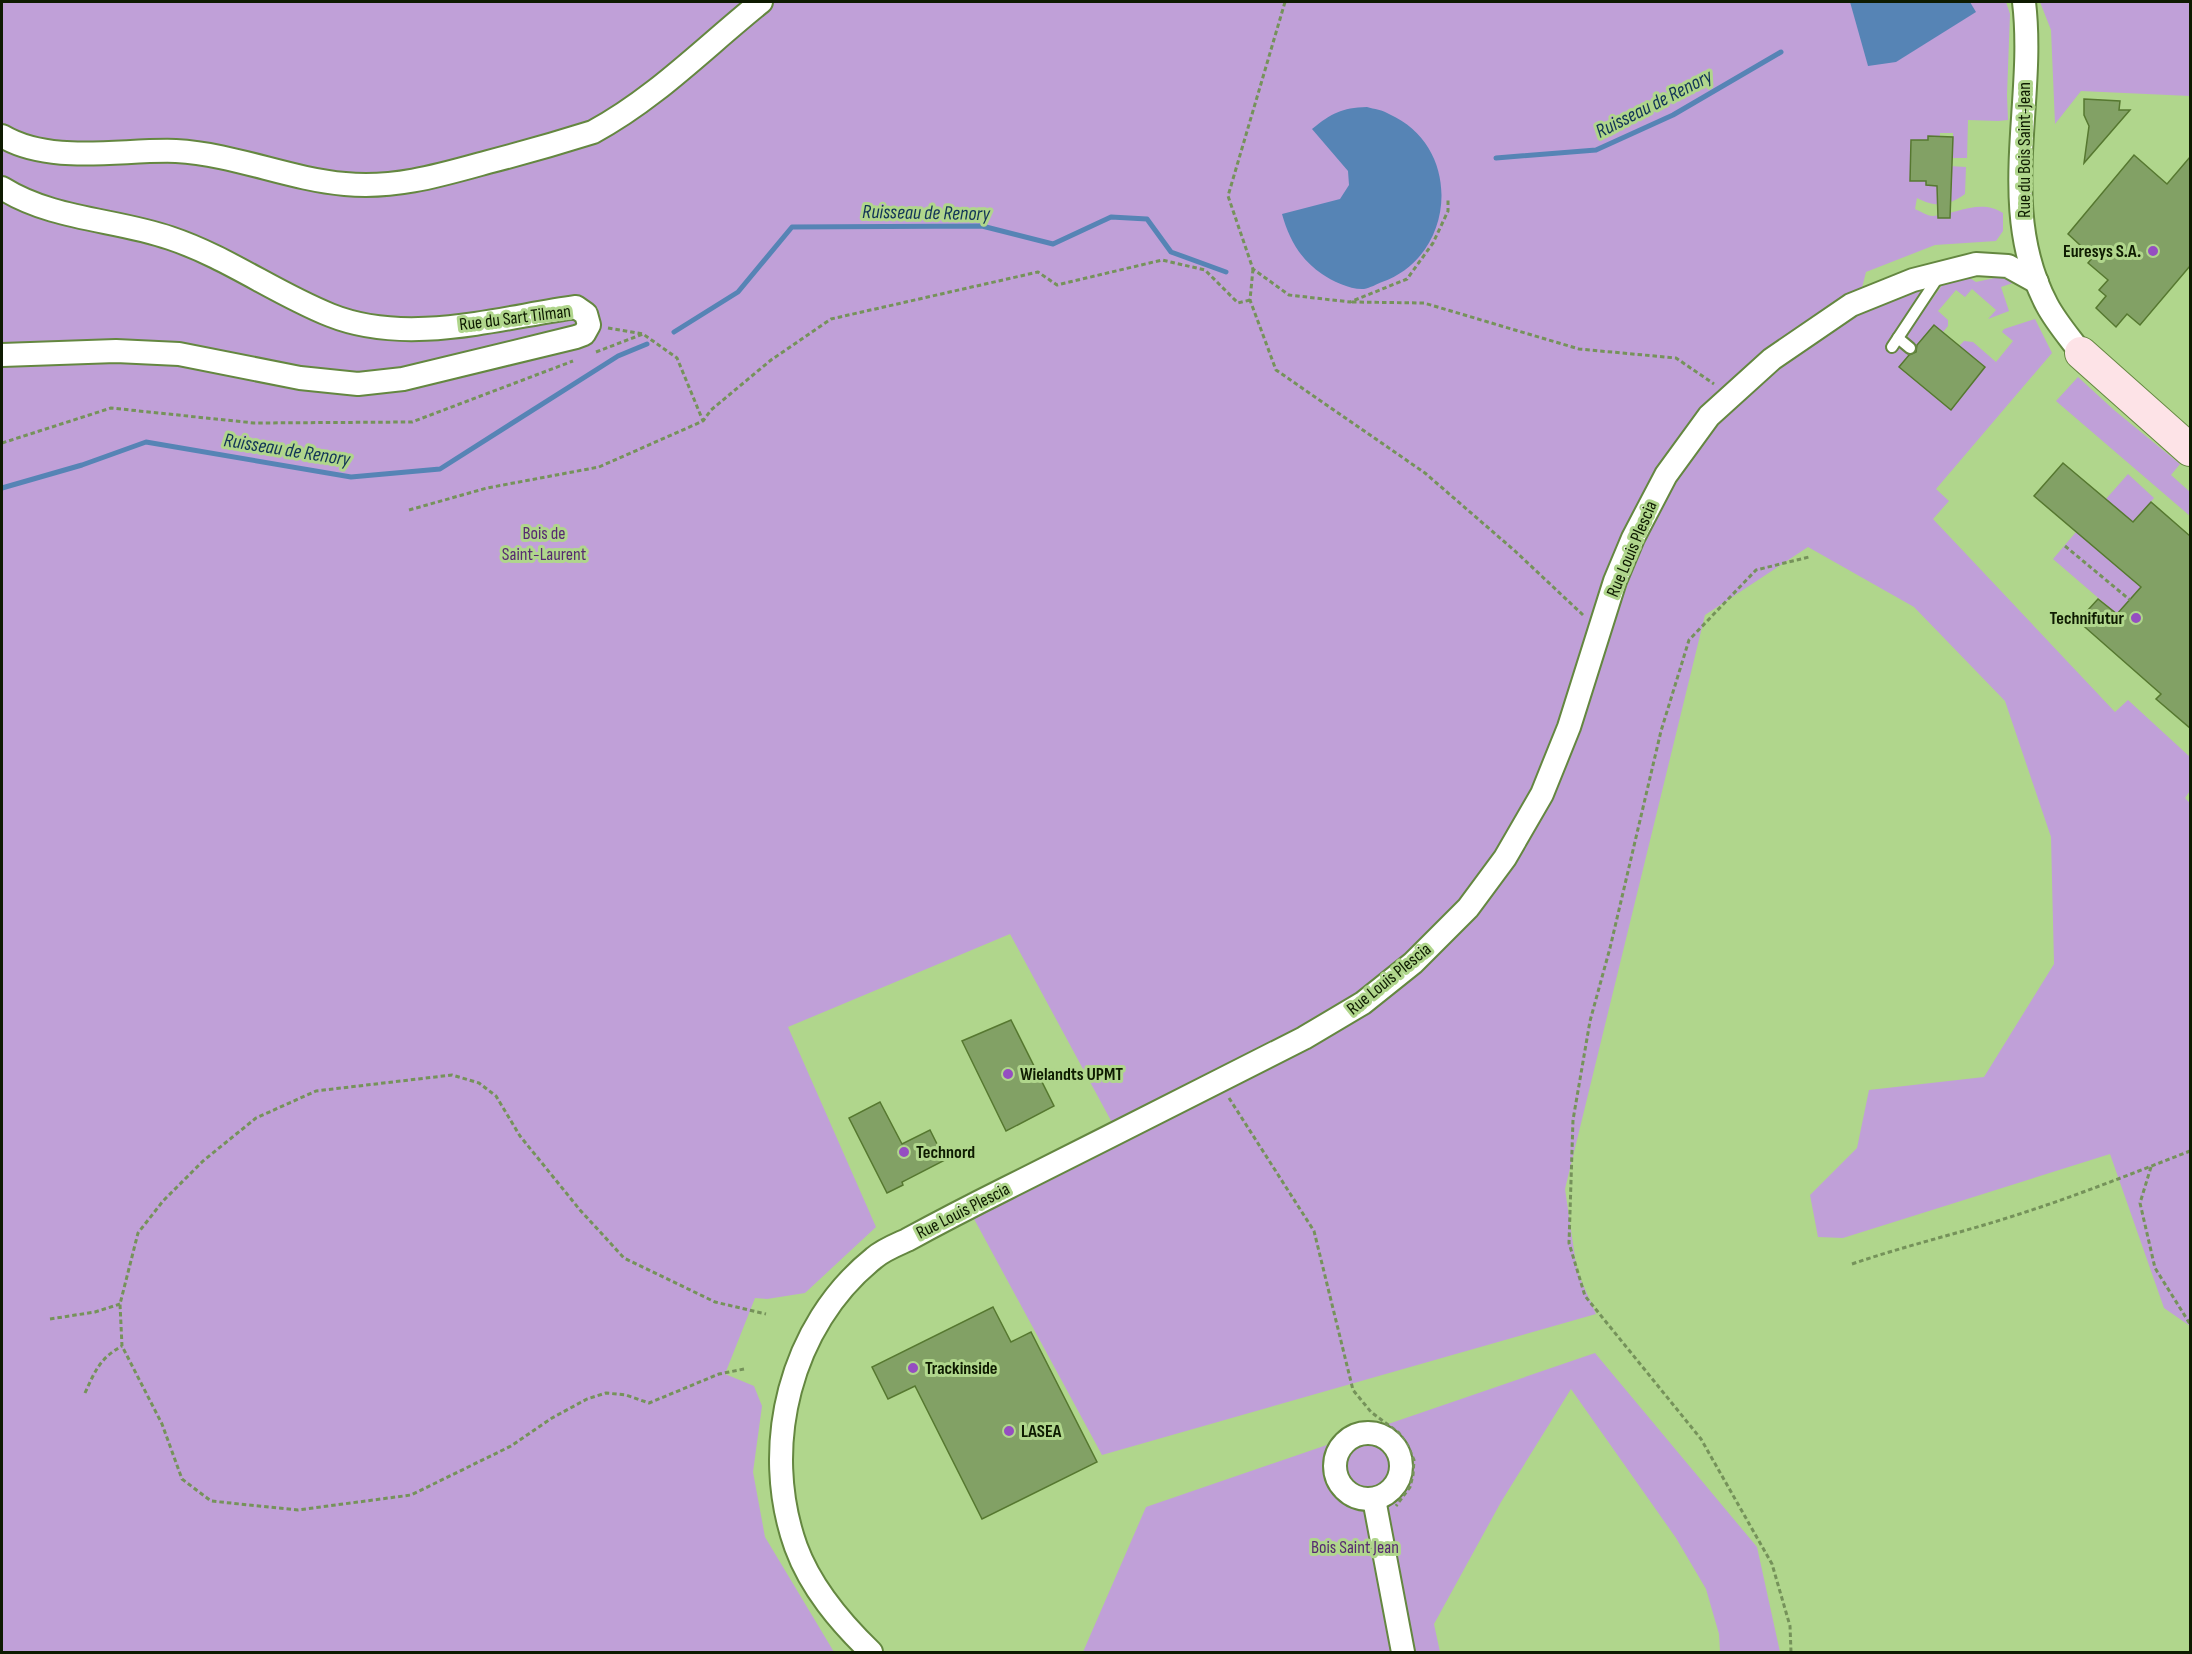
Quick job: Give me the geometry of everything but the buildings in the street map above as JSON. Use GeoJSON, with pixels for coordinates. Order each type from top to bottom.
{"type":"FeatureCollection","features":[{"type":"Feature","properties":{"kind":"street"},"geometry":{"type":"LineString","coordinates":[[2,136],[27,147],[48,151],[203,153],[312,179],[345,184],[376,186],[419,181],[593,132],[649,96],[761,2]]}},
{"type":"Feature","properties":{"kind":"street","name":"Rue du Bois Saint-Jean"},"geometry":{"type":"LineString","coordinates":[[2024,2],[2021,213],[2037,282],[2048,305],[2081,353],[2190,450]]}},
{"type":"Feature","properties":{"kind":"street","name":"Rue du Sart Tilman"},"geometry":{"type":"LineString","coordinates":[[2,188],[41,207],[143,230],[188,245],[206,252],[296,300],[360,324],[396,329],[431,328],[576,307],[586,314],[589,325],[584,334],[576,337],[403,379],[358,384],[300,378],[179,354],[116,351],[2,354]]}},
{"type":"Feature","properties":{"kind":"street","name":"Rue Louis Plescia"},"geometry":{"type":"LineString","coordinates":[[871,1653],[842,1624],[814,1584],[796,1548],[783,1503],[780,1458],[786,1399],[801,1356],[823,1314],[848,1282],[875,1257],[940,1221],[1304,1038],[1363,1003],[1413,963],[1468,908],[1505,858],[1542,794],[1569,727],[1615,581],[1633,538],[1666,474],[1709,416],[1772,359],[1851,305],[1913,280],[1976,264],[2008,266],[2037,282]]}},
{"type":"Feature","properties":{"kind":"street"},"geometry":{"type":"LineString","coordinates":[[1374,1499],[1403,1653]]}},
{"type":"Feature","properties":{"kind":"lane"},"geometry":{"type":"LineString","coordinates":[[1910,348],[1895,343],[1941,273]]}},
{"type":"Feature","properties":{"kind":"path"},"geometry":{"type":"LineString","coordinates":[[1285,2],[1228,196],[1253,269],[1250,300],[1276,370],[1425,472],[1515,551],[1600,631]]}},
{"type":"Feature","properties":{"kind":"path"},"geometry":{"type":"LineString","coordinates":[[1350,302],[1407,279],[1433,243],[1448,211],[1448,198]]}},
{"type":"Feature","properties":{"kind":"path"},"geometry":{"type":"LineString","coordinates":[[409,510],[487,488],[599,467],[703,421],[711,410],[771,360],[831,319],[1038,272],[1057,285],[1162,260],[1205,270],[1238,303],[1250,300]]}},
{"type":"Feature","properties":{"kind":"path"},"geometry":{"type":"LineString","coordinates":[[1253,269],[1289,295],[1350,302],[1424,303],[1579,349],[1676,358],[1716,386]]}},
{"type":"Feature","properties":{"kind":"path"},"geometry":{"type":"LineString","coordinates":[[589,325],[643,334],[677,358],[703,421]]}},
{"type":"Feature","properties":{"kind":"path"},"geometry":{"type":"LineString","coordinates":[[588,355],[643,334]]}},
{"type":"Feature","properties":{"kind":"path"},"geometry":{"type":"LineString","coordinates":[[2,443],[111,408],[254,423],[412,422],[577,359]]}},
{"type":"Feature","properties":{"kind":"path"},"geometry":{"type":"LineString","coordinates":[[2065,546],[2130,600]]}},
{"type":"Feature","properties":{"kind":"path"},"geometry":{"type":"LineString","coordinates":[[1791,1653],[1790,1626],[1772,1564],[1701,1438],[1585,1296],[1569,1243],[1573,1120],[1590,1021],[1610,948],[1661,731],[1689,640],[1756,570],[1809,557]]}},
{"type":"Feature","properties":{"kind":"path"},"geometry":{"type":"LineString","coordinates":[[744,1369],[719,1374],[649,1403],[626,1395],[606,1393],[587,1399],[552,1418],[511,1446],[411,1495],[298,1510],[211,1501],[182,1479],[162,1424],[122,1346],[120,1304],[138,1233],[163,1201],[195,1169],[256,1118],[316,1092],[452,1075],[479,1083],[496,1096],[520,1136],[580,1210],[624,1258],[715,1302],[766,1314]]}},
{"type":"Feature","properties":{"kind":"path"},"geometry":{"type":"LineString","coordinates":[[1218,1081],[1314,1231],[1353,1390],[1371,1412],[1399,1432],[1414,1460],[1410,1487],[1392,1513]]}},
{"type":"Feature","properties":{"kind":"path"},"geometry":{"type":"LineString","coordinates":[[1852,1264],[1885,1252],[2010,1217],[2190,1151]]}},
{"type":"Feature","properties":{"kind":"path"},"geometry":{"type":"LineString","coordinates":[[2151,1167],[2140,1203],[2155,1268],[2190,1324]]}},
{"type":"Feature","properties":{"kind":"path"},"geometry":{"type":"LineString","coordinates":[[50,1319],[95,1312],[120,1304]]}},
{"type":"Feature","properties":{"kind":"path"},"geometry":{"type":"LineString","coordinates":[[85,1393],[106,1355],[122,1346]]}},
{"type":"Feature","properties":{"kind":"green space","name":"Bois de Saint-Laurent"},"geometry":{"type":"Polygon","coordinates":[[[2,2],[2006,2],[2010,14],[2008,120],[1968,120],[1967,158],[1950,158],[1953,133],[1940,133],[1940,137],[1928,140],[1911,140],[1910,181],[1926,181],[1926,185],[1937,186],[1949,166],[1966,167],[1965,194],[1942,204],[1930,203],[1917,198],[1915,209],[1933,216],[1968,208],[1995,209],[2003,213],[2003,231],[1996,241],[1935,245],[1866,272],[1855,315],[1922,290],[1886,347],[1893,352],[1897,347],[1902,346],[1911,353],[1899,367],[1951,409],[1985,367],[1959,346],[1964,341],[1973,342],[1996,362],[2013,341],[2002,332],[2004,329],[2035,319],[2052,353],[1936,489],[1949,501],[1933,519],[2115,712],[2128,700],[2190,757],[2190,791],[2185,798],[2190,803],[2190,1326],[2164,1308],[2110,1154],[1843,1238],[1818,1237],[1810,1195],[1857,1148],[1869,1090],[1984,1077],[2054,964],[2051,837],[2005,701],[1914,607],[1808,547],[1705,615],[1565,1189],[1577,1271],[1596,1314],[1102,1455],[973,1217],[1122,1141],[1010,934],[788,1027],[876,1227],[805,1293],[767,1299],[755,1298],[725,1374],[754,1386],[762,1406],[753,1472],[765,1537],[834,1652],[2,1652],[2,2]]]}},
{"type":"Feature","properties":{"kind":"green space"},"geometry":{"type":"Polygon","coordinates":[[[2040,2],[2190,2],[2190,96],[2081,91],[2055,124],[2051,30],[2040,2]]]}},
{"type":"Feature","properties":{"kind":"green space"},"geometry":{"type":"Polygon","coordinates":[[[1968,277],[1976,282],[1999,277],[2016,282],[2001,287],[2009,311],[1988,319],[1996,310],[1972,289],[1965,297],[1956,290],[1938,311],[1948,320],[1948,326],[1943,332],[1933,325],[1916,347],[1910,342],[1907,334],[1943,284],[1968,277]]]}},
{"type":"Feature","properties":{"kind":"green space"},"geometry":{"type":"Polygon","coordinates":[[[2078,377],[2180,464],[2171,475],[2190,492],[2190,516],[2056,401],[2078,377]]]}},
{"type":"Feature","properties":{"kind":"green space"},"geometry":{"type":"Polygon","coordinates":[[[2128,474],[2154,498],[2133,522],[2106,499],[2128,474]]]}},
{"type":"Feature","properties":{"kind":"green space"},"geometry":{"type":"Polygon","coordinates":[[[2076,515],[2080,535],[2141,587],[2117,614],[2053,559],[2076,532],[2068,525],[2076,515]]]}},
{"type":"Feature","properties":{"kind":"green space","name":"Bois Saint Jean"},"geometry":{"type":"Polygon","coordinates":[[[1595,1353],[1757,1547],[1780,1652],[1720,1652],[1719,1634],[1706,1589],[1676,1538],[1571,1389],[1501,1502],[1434,1624],[1440,1652],[1083,1652],[1146,1507],[1595,1353]]]}},
{"type":"Feature","properties":{"kind":"water"},"geometry":{"type":"Polygon","coordinates":[[[1850,2],[1970,2],[1976,12],[1896,62],[1868,66],[1850,2]]]}},
{"type":"Feature","properties":{"kind":"water"},"geometry":{"type":"Polygon","coordinates":[[[1367,107],[1387,113],[1413,130],[1430,151],[1439,175],[1441,201],[1437,226],[1425,249],[1407,269],[1373,286],[1359,289],[1348,287],[1331,279],[1307,262],[1292,240],[1282,214],[1340,199],[1349,185],[1348,171],[1312,129],[1337,112],[1367,107]]]}},
{"type":"Feature","properties":{"kind":"waterway","name":"Ruisseau de Renory"},"geometry":{"type":"LineString","coordinates":[[1496,158],[1596,150],[1673,115],[1781,52]]}},
{"type":"Feature","properties":{"kind":"waterway","name":"Ruisseau de Renory"},"geometry":{"type":"LineString","coordinates":[[674,332],[738,292],[792,227],[982,226],[1053,244],[1111,217],[1147,219],[1171,252],[1226,272]]}},
{"type":"Feature","properties":{"kind":"waterway","name":"Ruisseau de Renory"},"geometry":{"type":"LineString","coordinates":[[2,488],[82,465],[146,442],[351,477],[440,469],[618,356],[647,344]]}},
{"type":"Feature","properties":{"kind":"place","name":"Euresys S.A."},"geometry":{"type":"Point","coordinates":[2153,251]}},
{"type":"Feature","properties":{"kind":"place","name":"Technifutur"},"geometry":{"type":"Point","coordinates":[2136,618]}},
{"type":"Feature","properties":{"kind":"place","name":"Wielandts UPMT"},"geometry":{"type":"Point","coordinates":[1008,1074]}},
{"type":"Feature","properties":{"kind":"place","name":"Technord"},"geometry":{"type":"Point","coordinates":[904,1152]}},
{"type":"Feature","properties":{"kind":"place","name":"Trackinside"},"geometry":{"type":"Point","coordinates":[913,1368]}},
{"type":"Feature","properties":{"kind":"place","name":"LASEA"},"geometry":{"type":"Point","coordinates":[1009,1431]}}]}
